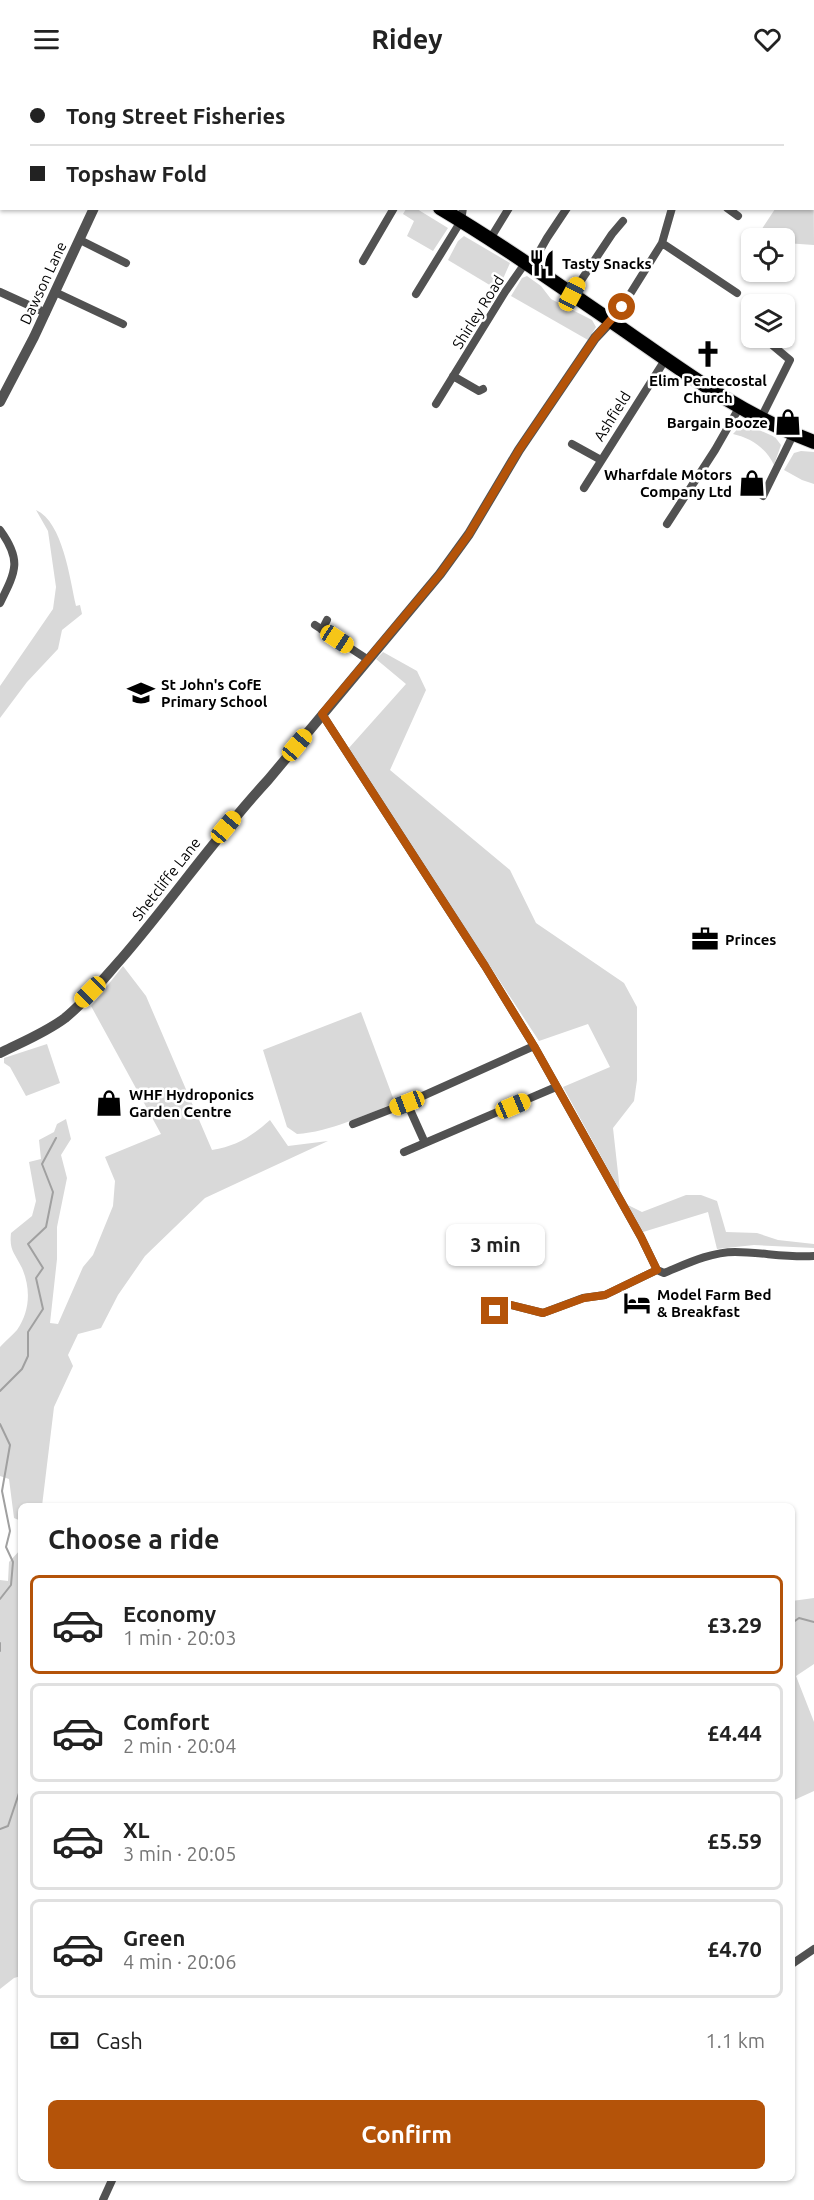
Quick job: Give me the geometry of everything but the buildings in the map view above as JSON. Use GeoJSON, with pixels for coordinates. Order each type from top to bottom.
{"type":"FeatureCollection","features":[{"type":"Feature","properties":{"kind":"highway"},"geometry":{"type":"LineString","coordinates":[[447,210],[462,214],[490,239],[665,360],[739,408],[793,435],[814,442]]}},
{"type":"Feature","properties":{"kind":"street","name":"Dawson Lane"},"geometry":{"type":"LineString","coordinates":[[0,402],[46,313],[93,210]]}},
{"type":"Feature","properties":{"kind":"street"},"geometry":{"type":"LineString","coordinates":[[363,261],[393,210]]}},
{"type":"Feature","properties":{"kind":"street"},"geometry":{"type":"LineString","coordinates":[[490,239],[508,210]]}},
{"type":"Feature","properties":{"kind":"street","name":"Shirley Road"},"geometry":{"type":"LineString","coordinates":[[436,404],[505,292],[528,264],[566,210]]}},
{"type":"Feature","properties":{"kind":"street"},"geometry":{"type":"LineString","coordinates":[[611,321],[662,243],[671,210]]}},
{"type":"Feature","properties":{"kind":"street"},"geometry":{"type":"LineString","coordinates":[[729,210],[738,216]]}},
{"type":"Feature","properties":{"kind":"street"},"geometry":{"type":"LineString","coordinates":[[416,294],[462,214]]}},
{"type":"Feature","properties":{"kind":"street"},"geometry":{"type":"LineString","coordinates":[[572,294],[606,242],[623,221]]}},
{"type":"Feature","properties":{"kind":"street"},"geometry":{"type":"LineString","coordinates":[[80,240],[126,263]]}},
{"type":"Feature","properties":{"kind":"street"},"geometry":{"type":"LineString","coordinates":[[662,243],[737,293]]}},
{"type":"Feature","properties":{"kind":"street"},"geometry":{"type":"LineString","coordinates":[[0,292],[46,313]]}},
{"type":"Feature","properties":{"kind":"street"},"geometry":{"type":"LineString","coordinates":[[55,292],[123,324]]}},
{"type":"Feature","properties":{"kind":"street","name":"Shetcliffe Lane"},"geometry":{"type":"LineString","coordinates":[[0,1053],[66,1017],[102,981],[149,927],[234,818],[446,566],[469,534],[519,450],[595,338],[611,321]]}},
{"type":"Feature","properties":{"kind":"street"},"geometry":{"type":"LineString","coordinates":[[760,420],[790,360],[776,348]]}},
{"type":"Feature","properties":{"kind":"street","name":"Ashfield"},"geometry":{"type":"LineString","coordinates":[[584,488],[665,360]]}},
{"type":"Feature","properties":{"kind":"street"},"geometry":{"type":"LineString","coordinates":[[453,376],[479,392],[483,389]]}},
{"type":"Feature","properties":{"kind":"street"},"geometry":{"type":"LineString","coordinates":[[667,524],[739,408]]}},
{"type":"Feature","properties":{"kind":"street"},"geometry":{"type":"LineString","coordinates":[[763,496],[793,435]]}},
{"type":"Feature","properties":{"kind":"street"},"geometry":{"type":"LineString","coordinates":[[572,444],[601,460]]}},
{"type":"Feature","properties":{"kind":"street"},"geometry":{"type":"LineString","coordinates":[[0,530],[15,554],[15,564],[0,603]]}},
{"type":"Feature","properties":{"kind":"street"},"geometry":{"type":"LineString","coordinates":[[327,620],[318,627],[367,659]]}},
{"type":"Feature","properties":{"kind":"street"},"geometry":{"type":"LineString","coordinates":[[322,714],[534,1046],[641,1237],[657,1270],[663,1274],[701,1258],[733,1252],[814,1256]]}},
{"type":"Feature","properties":{"kind":"street"},"geometry":{"type":"LineString","coordinates":[[353,1124],[407,1103],[534,1046]]}},
{"type":"Feature","properties":{"kind":"street"},"geometry":{"type":"LineString","coordinates":[[404,1152],[556,1087]]}},
{"type":"Feature","properties":{"kind":"street"},"geometry":{"type":"LineString","coordinates":[[407,1103],[425,1143]]}},
{"type":"Feature","properties":{"kind":"street"},"geometry":{"type":"LineString","coordinates":[[484,1318],[507,1304],[543,1313],[584,1298],[605,1295],[657,1270]]}},
{"type":"Feature","properties":{"kind":"street"},"geometry":{"type":"LineString","coordinates":[[795,1962],[814,1949]]}},
{"type":"Feature","properties":{"kind":"street"},"geometry":{"type":"LineString","coordinates":[[103,2200],[112,2181]]}},
{"type":"Feature","properties":{"kind":"shaded area"},"geometry":{"type":"Polygon","coordinates":[[[405,210],[419,210],[448,228],[433,251],[407,236],[414,221],[403,214],[405,210]]]}},
{"type":"Feature","properties":{"kind":"shaded area"},"geometry":{"type":"Polygon","coordinates":[[[774,210],[814,210],[814,245],[795,244],[795,228],[763,228],[774,210]]]}},
{"type":"Feature","properties":{"kind":"shaded area"},"geometry":{"type":"Polygon","coordinates":[[[464,236],[510,263],[498,290],[448,260],[458,241],[464,236]]]}},
{"type":"Feature","properties":{"kind":"shaded area"},"geometry":{"type":"Polygon","coordinates":[[[527,276],[541,286],[551,299],[592,320],[596,327],[588,340],[511,296],[522,278],[527,276]]]}},
{"type":"Feature","properties":{"kind":"shaded area"},"geometry":{"type":"Polygon","coordinates":[[[743,423],[775,437],[781,445],[774,465],[757,445],[733,434],[743,423]]]}},
{"type":"Feature","properties":{"kind":"shaded area"},"geometry":{"type":"Polygon","coordinates":[[[814,452],[814,484],[784,470],[794,453],[814,452]]]}},
{"type":"Feature","properties":{"kind":"shaded area"},"geometry":{"type":"Polygon","coordinates":[[[36,510],[53,526],[59,539],[68,567],[76,606],[80,605],[82,614],[62,630],[58,649],[27,682],[0,718],[0,686],[53,609],[56,587],[48,531],[36,510]]]}},
{"type":"Feature","properties":{"kind":"shaded area"},"geometry":{"type":"Polygon","coordinates":[[[383,652],[417,671],[426,690],[390,770],[510,870],[536,923],[624,983],[637,1007],[637,1080],[634,1101],[613,1128],[620,1191],[563,1087],[610,1067],[588,1024],[539,1041],[348,749],[406,684],[376,659],[383,652]]]}},
{"type":"Feature","properties":{"kind":"shaded area"},"geometry":{"type":"Polygon","coordinates":[[[123,966],[146,996],[212,1150],[244,1140],[270,1120],[288,1146],[328,1141],[205,1198],[145,1256],[118,1295],[101,1328],[78,1334],[68,1355],[73,1366],[54,1407],[42,1503],[18,1503],[18,1520],[14,1518],[9,1479],[0,1476],[0,1347],[17,1330],[27,1308],[27,1284],[12,1248],[11,1233],[32,1216],[36,1201],[29,1162],[41,1159],[39,1140],[54,1132],[57,1124],[66,1119],[71,1139],[61,1155],[67,1178],[57,1227],[57,1259],[50,1323],[58,1324],[83,1267],[93,1255],[113,1206],[115,1181],[105,1157],[161,1134],[91,1006],[123,966]]]}},
{"type":"Feature","properties":{"kind":"shaded area"},"geometry":{"type":"Polygon","coordinates":[[[361,1012],[395,1103],[322,1130],[297,1134],[287,1127],[263,1050],[361,1012]]]}},
{"type":"Feature","properties":{"kind":"shaded area"},"geometry":{"type":"Polygon","coordinates":[[[47,1044],[60,1083],[26,1096],[10,1067],[4,1063],[4,1058],[47,1044]]]}},
{"type":"Feature","properties":{"kind":"shaded area"},"geometry":{"type":"Polygon","coordinates":[[[686,1195],[701,1195],[717,1201],[726,1232],[757,1233],[778,1240],[814,1244],[814,1248],[754,1245],[717,1249],[708,1212],[643,1232],[628,1205],[642,1212],[686,1195]]]}},
{"type":"Feature","properties":{"kind":"shaded area"},"geometry":{"type":"Polygon","coordinates":[[[18,1552],[18,1977],[0,1989],[0,1580],[8,1581],[9,1562],[18,1552]]]}},
{"type":"Feature","properties":{"kind":"shaded area"},"geometry":{"type":"Polygon","coordinates":[[[814,1598],[814,1664],[796,1676],[814,1722],[814,1791],[795,1800],[795,1601],[814,1598]]]}},
{"type":"Feature","properties":{"kind":"waterway"},"geometry":{"type":"LineString","coordinates":[[0,1391],[22,1369],[28,1356],[28,1332],[43,1309],[36,1278],[43,1268],[28,1244],[46,1227],[53,1192],[42,1164],[56,1138]]}},
{"type":"Feature","properties":{"kind":"waterway"},"geometry":{"type":"LineString","coordinates":[[0,1424],[10,1445],[2,1491],[10,1531],[6,1547],[13,1562],[11,1585],[0,1599]]}},
{"type":"Feature","properties":{"kind":"waterway"},"geometry":{"type":"LineString","coordinates":[[795,1621],[799,1618],[814,1622]]}},
{"type":"Feature","properties":{"kind":"waterway"},"geometry":{"type":"LineString","coordinates":[[0,1643],[0,1651]]}},
{"type":"Feature","properties":{"kind":"waterway"},"geometry":{"type":"LineString","coordinates":[[0,1829],[8,1826],[18,1796]]}},
{"type":"Feature","properties":{"kind":"place","name":"Tasty Snacks"},"geometry":{"type":"Point","coordinates":[542,263]}},
{"type":"Feature","properties":{"kind":"place","name":"Elim Pentecostal Church"},"geometry":{"type":"Point","coordinates":[708,354]}},
{"type":"Feature","properties":{"kind":"place","name":"Bargain Booze"},"geometry":{"type":"Point","coordinates":[788,422]}},
{"type":"Feature","properties":{"kind":"place","name":"Wharfdale Motors Company Ltd"},"geometry":{"type":"Point","coordinates":[752,483]}},
{"type":"Feature","properties":{"kind":"place","name":"St John's CofE Primary School"},"geometry":{"type":"Point","coordinates":[141,693]}},
{"type":"Feature","properties":{"kind":"place","name":"Princes"},"geometry":{"type":"Point","coordinates":[705,939]}},
{"type":"Feature","properties":{"kind":"place","name":"WHF Hydroponics Garden Centre"},"geometry":{"type":"Point","coordinates":[109,1103]}},
{"type":"Feature","properties":{"kind":"place","name":"Model Farm Bed & Breakfast"},"geometry":{"type":"Point","coordinates":[637,1303]}},
{"type":"Feature","properties":{"kind":"route"},"geometry":{"type":"LineString","coordinates":[[495,1311],[507,1304],[543,1313],[584,1298],[605,1295],[657,1270],[641,1237],[534,1046],[322,714],[440,574],[469,534],[519,450],[595,338],[622,307]]}}]}
